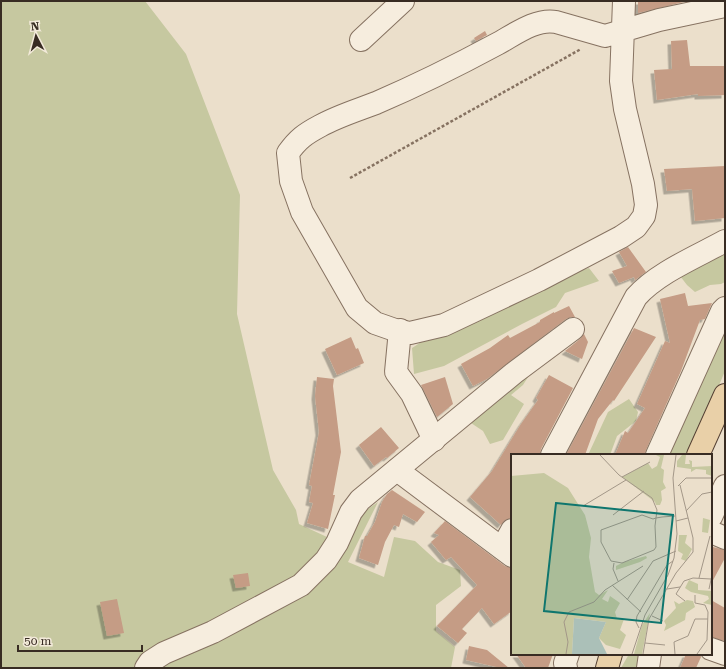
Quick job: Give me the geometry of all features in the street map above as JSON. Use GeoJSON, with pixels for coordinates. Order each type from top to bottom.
{"type":"FeatureCollection","features":[{"type":"Feature","properties":{"kind":"main road"},"geometry":{"type":"LineString","coordinates":[[698,454],[725,395]]}},
{"type":"Feature","properties":{"kind":"main road"},"geometry":{"type":"LineString","coordinates":[[607,668],[611,655]]}},
{"type":"Feature","properties":{"kind":"street"},"geometry":{"type":"LineString","coordinates":[[361,40],[403,1]]}},
{"type":"Feature","properties":{"kind":"street"},"geometry":{"type":"LineString","coordinates":[[624,1],[614,34],[625,109],[643,184],[646,205],[644,216],[636,227],[621,237],[539,280],[444,325],[410,333],[375,323],[357,308],[302,212],[291,181],[288,153],[298,139],[321,125],[449,70],[525,29],[548,20],[614,34],[659,20],[725,6]]}},
{"type":"Feature","properties":{"kind":"street"},"geometry":{"type":"LineString","coordinates":[[553,454],[636,297],[644,288],[660,277],[725,241]]}},
{"type":"Feature","properties":{"kind":"street"},"geometry":{"type":"LineString","coordinates":[[657,454],[722,311],[725,308]]}},
{"type":"Feature","properties":{"kind":"street"},"geometry":{"type":"LineString","coordinates":[[146,668],[150,662],[164,653],[213,632],[301,584],[326,560],[337,543],[350,512],[360,500],[514,373],[573,329]]}},
{"type":"Feature","properties":{"kind":"street"},"geometry":{"type":"LineString","coordinates":[[400,330],[396,372],[412,394],[434,440]]}},
{"type":"Feature","properties":{"kind":"street"},"geometry":{"type":"LineString","coordinates":[[397,470],[509,544]]}},
{"type":"Feature","properties":{"kind":"street"},"geometry":{"type":"LineString","coordinates":[[712,515],[725,486]]}},
{"type":"Feature","properties":{"kind":"street"},"geometry":{"type":"LineString","coordinates":[[712,532],[725,538]]}},
{"type":"Feature","properties":{"kind":"street"},"geometry":{"type":"LineString","coordinates":[[712,649],[725,654]]}},
{"type":"Feature","properties":{"kind":"street"},"geometry":{"type":"LineString","coordinates":[[566,668],[565,663],[568,655]]}},
{"type":"Feature","properties":{"kind":"street"},"geometry":{"type":"LineString","coordinates":[[648,668],[650,655]]}},
{"type":"Feature","properties":{"kind":"path"},"geometry":{"type":"LineString","coordinates":[[350,178],[614,34]]}},
{"type":"Feature","properties":{"kind":"green space"},"geometry":{"type":"Polygon","coordinates":[[[1,1],[145,1],[186,54],[240,195],[237,314],[273,470],[296,510],[299,524],[327,537],[378,502],[348,562],[384,577],[394,537],[415,541],[438,562],[460,570],[461,586],[436,605],[436,631],[455,647],[451,668],[1,668],[1,1]]]}},
{"type":"Feature","properties":{"kind":"green space"},"geometry":{"type":"Polygon","coordinates":[[[725,246],[725,282],[710,285],[695,292],[687,285],[677,272],[725,246]]]}},
{"type":"Feature","properties":{"kind":"green space"},"geometry":{"type":"Polygon","coordinates":[[[589,268],[599,281],[565,293],[556,307],[444,366],[414,374],[412,348],[460,317],[561,276],[589,268]]]}},
{"type":"Feature","properties":{"kind":"green space"},"geometry":{"type":"Polygon","coordinates":[[[725,329],[725,371],[710,407],[687,454],[668,454],[725,329]]]}},
{"type":"Feature","properties":{"kind":"green space"},"geometry":{"type":"Polygon","coordinates":[[[535,366],[523,385],[511,395],[524,404],[503,440],[490,444],[483,431],[471,423],[535,366]]]}},
{"type":"Feature","properties":{"kind":"green space"},"geometry":{"type":"Polygon","coordinates":[[[629,399],[638,412],[636,421],[617,436],[610,454],[588,454],[608,412],[629,399]]]}},
{"type":"Feature","properties":{"kind":"green space"},"geometry":{"type":"Polygon","coordinates":[[[628,655],[645,655],[643,668],[621,668],[628,655]]]}},
{"type":"Feature","properties":{"kind":"building"},"geometry":{"type":"Polygon","coordinates":[[[638,1],[688,1],[638,13],[638,1]]]}},
{"type":"Feature","properties":{"kind":"building"},"geometry":{"type":"Polygon","coordinates":[[[485,31],[487,35],[476,41],[474,38],[485,31]]]}},
{"type":"Feature","properties":{"kind":"building"},"geometry":{"type":"Polygon","coordinates":[[[687,40],[690,66],[725,66],[725,95],[698,96],[698,94],[657,100],[654,70],[672,69],[671,41],[687,40]]]}},
{"type":"Feature","properties":{"kind":"building"},"geometry":{"type":"Polygon","coordinates":[[[725,166],[725,218],[695,221],[692,189],[667,191],[664,169],[725,166]]]}},
{"type":"Feature","properties":{"kind":"building"},"geometry":{"type":"Polygon","coordinates":[[[628,247],[646,272],[635,280],[634,277],[619,283],[612,271],[627,266],[619,252],[628,247]]]}},
{"type":"Feature","properties":{"kind":"building"},"geometry":{"type":"Polygon","coordinates":[[[685,293],[688,306],[712,303],[705,319],[700,320],[681,371],[645,454],[615,454],[625,431],[628,433],[645,408],[637,404],[665,341],[670,343],[660,299],[685,293]]]}},
{"type":"Feature","properties":{"kind":"building"},"geometry":{"type":"Polygon","coordinates":[[[569,306],[575,317],[566,319],[487,379],[473,386],[461,364],[490,348],[508,335],[510,338],[540,322],[540,320],[554,312],[569,306]]]}},
{"type":"Feature","properties":{"kind":"building"},"geometry":{"type":"Polygon","coordinates":[[[634,328],[656,337],[614,401],[613,400],[598,419],[585,454],[567,454],[634,328]]]}},
{"type":"Feature","properties":{"kind":"building"},"geometry":{"type":"Polygon","coordinates":[[[584,334],[588,342],[582,359],[565,351],[580,339],[584,334]]]}},
{"type":"Feature","properties":{"kind":"building"},"geometry":{"type":"Polygon","coordinates":[[[351,337],[356,349],[358,348],[364,363],[337,375],[325,349],[351,337]]]}},
{"type":"Feature","properties":{"kind":"building"},"geometry":{"type":"Polygon","coordinates":[[[549,375],[573,388],[541,449],[540,454],[511,454],[511,518],[505,520],[501,525],[470,497],[492,471],[521,424],[538,400],[536,398],[549,375]]]}},
{"type":"Feature","properties":{"kind":"building"},"geometry":{"type":"Polygon","coordinates":[[[317,377],[334,379],[333,386],[341,452],[333,495],[335,495],[328,529],[307,523],[313,503],[309,502],[312,486],[309,485],[319,432],[315,396],[317,377]]]}},
{"type":"Feature","properties":{"kind":"building"},"geometry":{"type":"Polygon","coordinates":[[[445,377],[453,404],[437,417],[421,385],[445,377]]]}},
{"type":"Feature","properties":{"kind":"building"},"geometry":{"type":"Polygon","coordinates":[[[381,427],[399,448],[374,466],[359,445],[381,427]]]}},
{"type":"Feature","properties":{"kind":"building"},"geometry":{"type":"Polygon","coordinates":[[[392,490],[425,512],[417,522],[403,514],[399,527],[394,525],[385,542],[378,565],[359,558],[365,536],[367,536],[375,522],[382,502],[387,494],[392,490]]]}},
{"type":"Feature","properties":{"kind":"building"},"geometry":{"type":"Polygon","coordinates":[[[445,521],[505,566],[511,568],[511,612],[494,624],[482,608],[462,629],[467,633],[458,643],[437,626],[477,585],[451,557],[446,560],[431,542],[439,535],[434,533],[445,521]]]}},
{"type":"Feature","properties":{"kind":"building"},"geometry":{"type":"Polygon","coordinates":[[[713,547],[725,550],[725,558],[712,582],[713,547]]]}},
{"type":"Feature","properties":{"kind":"building"},"geometry":{"type":"Polygon","coordinates":[[[248,573],[250,586],[236,588],[233,575],[248,573]]]}},
{"type":"Feature","properties":{"kind":"building"},"geometry":{"type":"Polygon","coordinates":[[[117,599],[124,633],[107,636],[100,602],[117,599]]]}},
{"type":"Feature","properties":{"kind":"building"},"geometry":{"type":"Polygon","coordinates":[[[712,601],[725,608],[725,641],[712,637],[712,601]]]}},
{"type":"Feature","properties":{"kind":"building"},"geometry":{"type":"Polygon","coordinates":[[[469,646],[487,650],[509,668],[501,668],[466,660],[469,646]]]}},
{"type":"Feature","properties":{"kind":"building"},"geometry":{"type":"Polygon","coordinates":[[[517,655],[553,655],[548,668],[526,668],[517,655]]]}},
{"type":"Feature","properties":{"kind":"building"},"geometry":{"type":"Polygon","coordinates":[[[686,655],[700,655],[701,657],[696,668],[680,668],[686,655]]]}}]}
